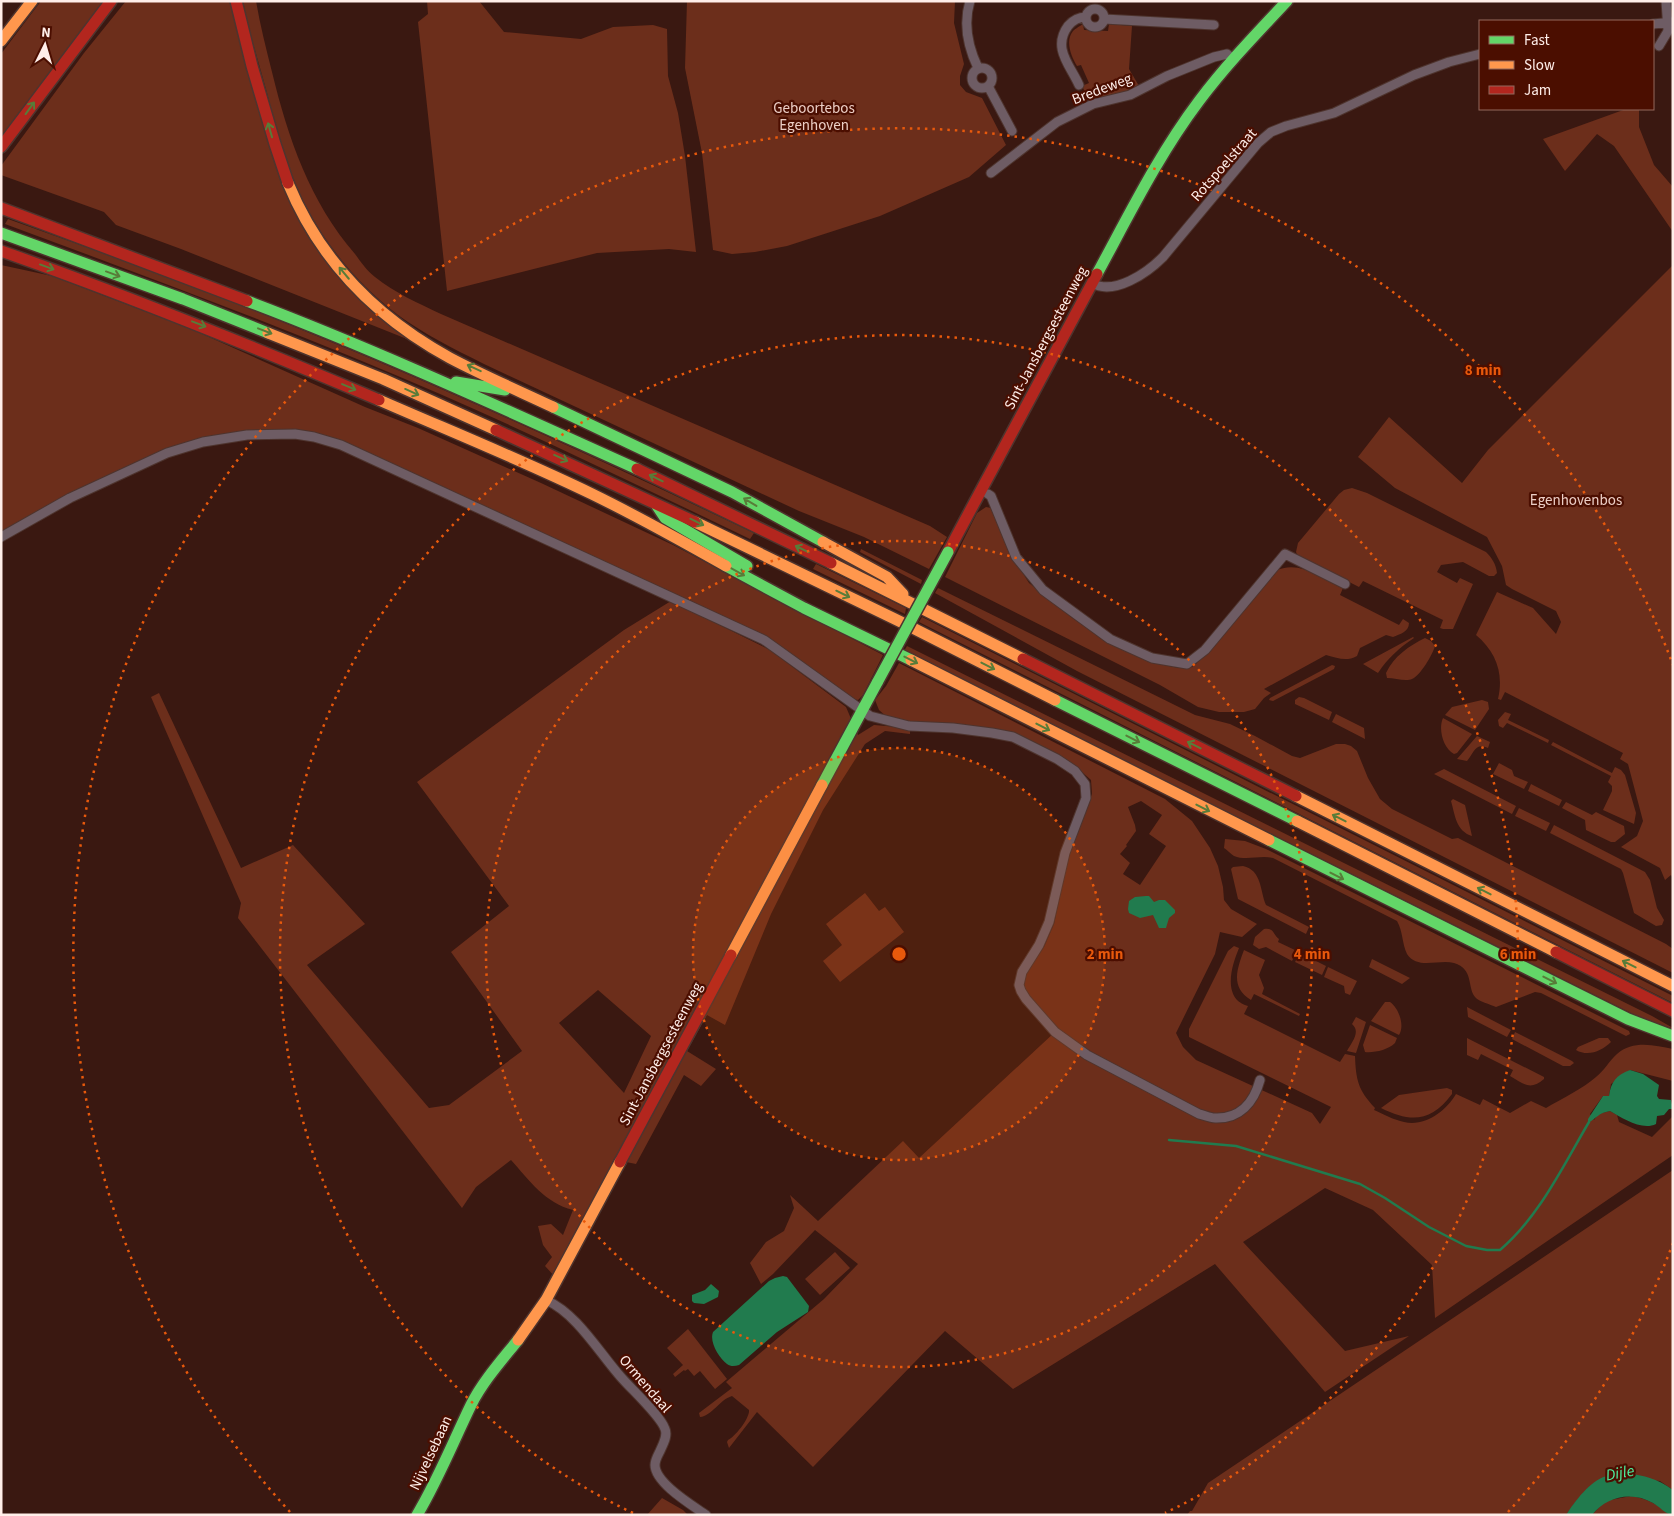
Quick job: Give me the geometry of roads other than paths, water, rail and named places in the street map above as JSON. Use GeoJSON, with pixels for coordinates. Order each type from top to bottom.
{"type":"FeatureCollection","features":[{"type":"Feature","properties":{"kind":"main road"},"geometry":{"type":"LineString","coordinates":[[1,41],[32,1]]}},
{"type":"Feature","properties":{"kind":"main road"},"geometry":{"type":"LineString","coordinates":[[1,147],[112,1]]}},
{"type":"Feature","properties":{"kind":"main road"},"geometry":{"type":"LineString","coordinates":[[236,1],[244,38],[286,178],[300,210],[323,248],[350,281],[378,310],[450,358],[732,492],[887,577],[909,601]]}},
{"type":"Feature","properties":{"kind":"main road","name":"Sint-Jansbergsesteenweg"},"geometry":{"type":"LineString","coordinates":[[472,1403],[498,1365],[528,1328],[546,1300],[1152,173],[1178,130],[1233,59],[1287,1]]}},
{"type":"Feature","properties":{"kind":"main road"},"geometry":{"type":"LineString","coordinates":[[7,210],[298,320],[442,381],[646,473],[909,601],[1673,986]]}},
{"type":"Feature","properties":{"kind":"main road"},"geometry":{"type":"LineString","coordinates":[[1,233],[183,300],[384,379],[653,501],[899,621],[1673,1012]]}},
{"type":"Feature","properties":{"kind":"main road"},"geometry":{"type":"LineString","coordinates":[[1,251],[229,336],[553,476],[618,507],[797,606],[867,638],[1628,1019],[1673,1036]]}},
{"type":"Feature","properties":{"kind":"main road"},"geometry":{"type":"LineString","coordinates":[[442,381],[487,386],[533,398]]}},
{"type":"Feature","properties":{"kind":"main road"},"geometry":{"type":"LineString","coordinates":[[653,501],[665,518],[867,638]]}},
{"type":"Feature","properties":{"kind":"main road","name":"Nijvelsebaan"},"geometry":{"type":"LineString","coordinates":[[417,1515],[432,1490],[472,1403]]}},
{"type":"Feature","properties":{"kind":"street"},"geometry":{"type":"LineString","coordinates":[[970,1],[967,32],[971,53],[978,68]]}},
{"type":"Feature","properties":{"kind":"street"},"geometry":{"type":"LineString","coordinates":[[1659,46],[1668,31],[1670,22],[1666,1]]}},
{"type":"Feature","properties":{"kind":"street"},"geometry":{"type":"LineString","coordinates":[[1096,5],[1104,18],[1102,24],[1094,27],[1087,22],[1086,17],[1089,11],[1096,5]]}},
{"type":"Feature","properties":{"kind":"street"},"geometry":{"type":"LineString","coordinates":[[1079,86],[1063,53],[1062,38],[1071,22],[1080,17],[1086,17]]}},
{"type":"Feature","properties":{"kind":"street"},"geometry":{"type":"LineString","coordinates":[[1104,18],[1214,25]]}},
{"type":"Feature","properties":{"kind":"street"},"geometry":{"type":"LineString","coordinates":[[1654,24],[1670,22]]}},
{"type":"Feature","properties":{"kind":"street","name":"Bredeweg"},"geometry":{"type":"LineString","coordinates":[[991,173],[1057,122],[1093,104],[1130,95],[1161,79],[1214,57],[1227,54],[1233,59]]}},
{"type":"Feature","properties":{"kind":"street","name":"Rotspoelstraat"},"geometry":{"type":"LineString","coordinates":[[1092,283],[1102,288],[1116,286],[1151,268],[1163,258],[1258,143],[1271,132],[1334,112],[1414,75],[1479,54]]}},
{"type":"Feature","properties":{"kind":"street"},"geometry":{"type":"LineString","coordinates":[[978,68],[984,68],[991,73],[992,79],[988,86],[981,88],[973,83],[973,73],[978,68]]}},
{"type":"Feature","properties":{"kind":"street"},"geometry":{"type":"LineString","coordinates":[[988,86],[1012,131]]}},
{"type":"Feature","properties":{"kind":"street"},"geometry":{"type":"LineString","coordinates":[[1,537],[70,498],[167,453],[203,442],[247,434],[296,434],[341,445],[764,640],[870,716],[909,726],[963,730],[1013,737],[1057,759],[1075,771],[1085,784],[1086,798],[1064,853],[1050,922],[1040,945],[1020,978],[1019,985],[1026,999],[1056,1032],[1087,1055],[1199,1114],[1214,1118],[1240,1112],[1250,1104],[1260,1080]]}},
{"type":"Feature","properties":{"kind":"street"},"geometry":{"type":"LineString","coordinates":[[988,494],[991,496],[1016,558],[1043,590],[1110,639],[1152,658],[1187,664],[1205,650],[1285,554],[1345,584]]}},
{"type":"Feature","properties":{"kind":"street","name":"Ormendaal"},"geometry":{"type":"LineString","coordinates":[[546,1300],[558,1307],[580,1328],[607,1362],[660,1421],[666,1432],[664,1443],[655,1462],[655,1468],[668,1486],[706,1515]]}},
{"type":"Feature","properties":{"kind":"waterway"},"geometry":{"type":"LineString","coordinates":[[1169,1140],[1236,1146],[1360,1184],[1429,1227],[1466,1246],[1487,1250],[1500,1250],[1514,1237],[1538,1207],[1589,1122]]}},
{"type":"Feature","properties":{"kind":"park label","name":"Geboortebos Egenhoven"},"geometry":{"type":"Point","coordinates":[814,116]}},
{"type":"Feature","properties":{"kind":"park label","name":"Egenhovenbos"},"geometry":{"type":"Point","coordinates":[1576,500]}},
{"type":"Feature","properties":{"kind":"water label","name":"Dijle"},"geometry":{"type":"Point","coordinates":[1620,1473]}}]}
